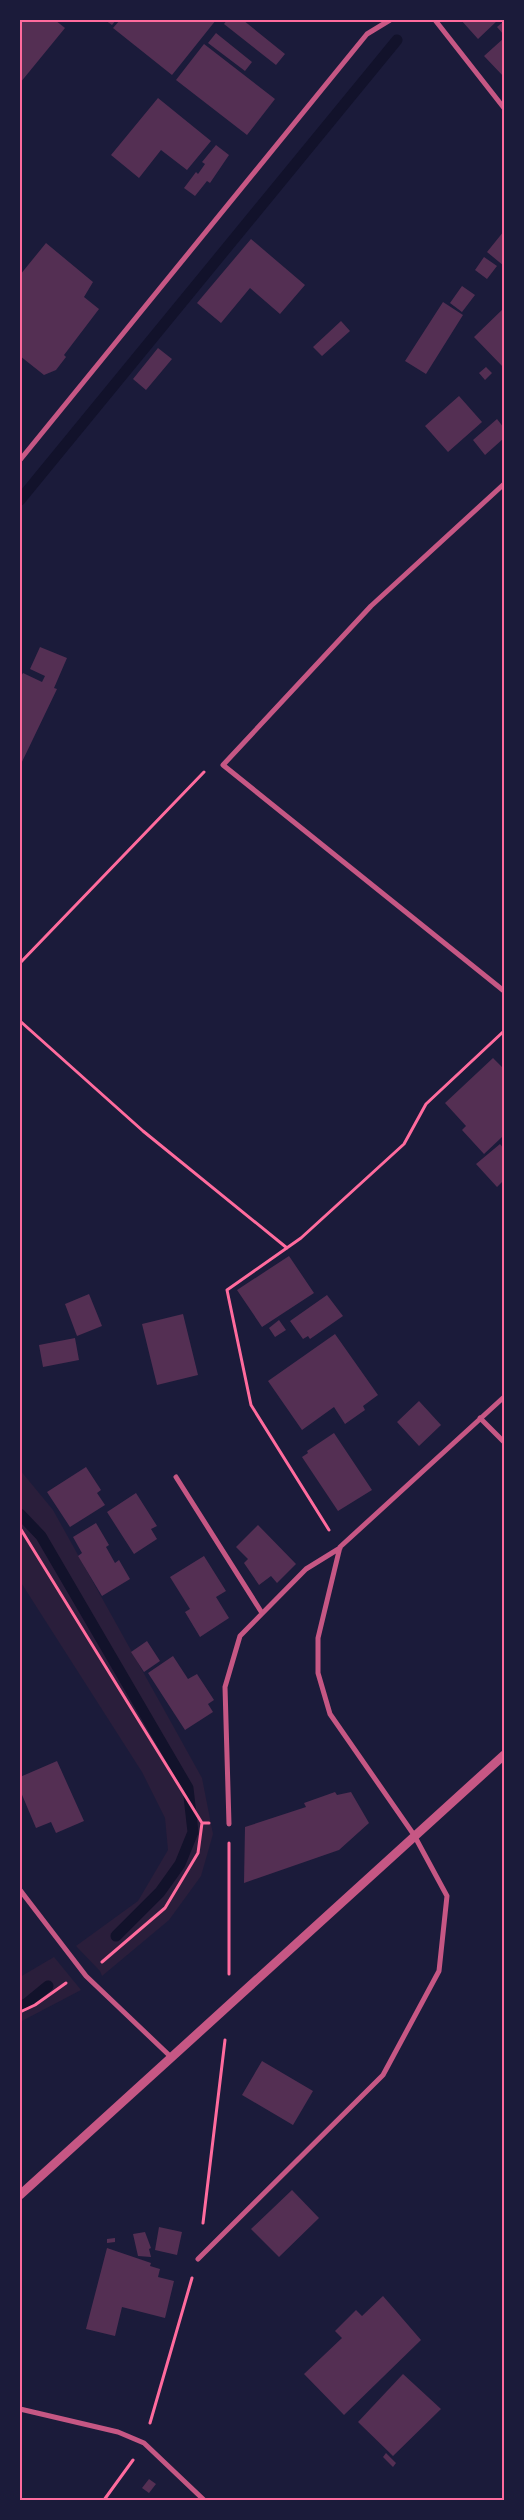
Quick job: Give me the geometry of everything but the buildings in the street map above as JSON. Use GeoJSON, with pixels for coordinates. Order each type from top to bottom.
{"type":"FeatureCollection","features":[{"type":"Feature","properties":{"kind":"street"},"geometry":{"type":"LineString","coordinates":[[20,460],[367,34],[390,20]]}},
{"type":"Feature","properties":{"kind":"street"},"geometry":{"type":"LineString","coordinates":[[435,20],[504,108]]}},
{"type":"Feature","properties":{"kind":"street"},"geometry":{"type":"LineString","coordinates":[[504,484],[371,606],[223,765],[504,992]]}},
{"type":"Feature","properties":{"kind":"street"},"geometry":{"type":"LineString","coordinates":[[229,1824],[225,1687],[240,1636],[306,1569],[340,1548],[504,1397]]}},
{"type":"Feature","properties":{"kind":"street"},"geometry":{"type":"LineString","coordinates":[[480,1418],[504,1442]]}},
{"type":"Feature","properties":{"kind":"street"},"geometry":{"type":"LineString","coordinates":[[176,1477],[262,1613]]}},
{"type":"Feature","properties":{"kind":"street"},"geometry":{"type":"LineString","coordinates":[[198,2259],[383,2075],[439,1971],[447,1896],[414,1835],[330,1714],[318,1673],[318,1638],[340,1548]]}},
{"type":"Feature","properties":{"kind":"street"},"geometry":{"type":"LineString","coordinates":[[20,2195],[504,1755]]}},
{"type":"Feature","properties":{"kind":"street"},"geometry":{"type":"LineString","coordinates":[[20,1890],[84,1974],[171,2057]]}},
{"type":"Feature","properties":{"kind":"street"},"geometry":{"type":"LineString","coordinates":[[20,2409],[118,2432],[144,2443],[204,2500]]}},
{"type":"Feature","properties":{"kind":"path"},"geometry":{"type":"LineString","coordinates":[[20,963],[202,773],[223,765]]}},
{"type":"Feature","properties":{"kind":"path"},"geometry":{"type":"LineString","coordinates":[[20,1021],[143,1131],[287,1248]]}},
{"type":"Feature","properties":{"kind":"path"},"geometry":{"type":"LineString","coordinates":[[340,1548],[251,1405],[227,1290],[301,1238],[404,1144],[426,1104],[504,1031]]}},
{"type":"Feature","properties":{"kind":"path"},"geometry":{"type":"LineString","coordinates":[[20,1528],[202,1823],[198,1852],[166,1908],[84,1974],[35,2005],[20,2012]]}},
{"type":"Feature","properties":{"kind":"path"},"geometry":{"type":"LineString","coordinates":[[104,2500],[144,2443],[198,2259],[229,2006],[229,1824]]}},
{"type":"Feature","properties":{"kind":"shaded area"},"geometry":{"type":"Polygon","coordinates":[[[20,1470],[53,1510],[202,1778],[213,1834],[201,1876],[169,1920],[102,1976],[100,1971],[76,1946],[138,1901],[168,1850],[165,1818],[142,1772],[20,1581],[20,1470]]]}},
{"type":"Feature","properties":{"kind":"shaded area"},"geometry":{"type":"Polygon","coordinates":[[[54,1957],[81,1990],[20,2022],[20,1977],[54,1957]]]}},
{"type":"Feature","properties":{"kind":"waterway"},"geometry":{"type":"LineString","coordinates":[[20,500],[397,40]]}},
{"type":"Feature","properties":{"kind":"waterway"},"geometry":{"type":"LineString","coordinates":[[20,1514],[41,1536],[188,1788],[193,1832],[180,1864],[160,1892],[116,1936]]}},
{"type":"Feature","properties":{"kind":"waterway"},"geometry":{"type":"LineString","coordinates":[[20,2006],[26,2004],[48,1986]]}}]}
